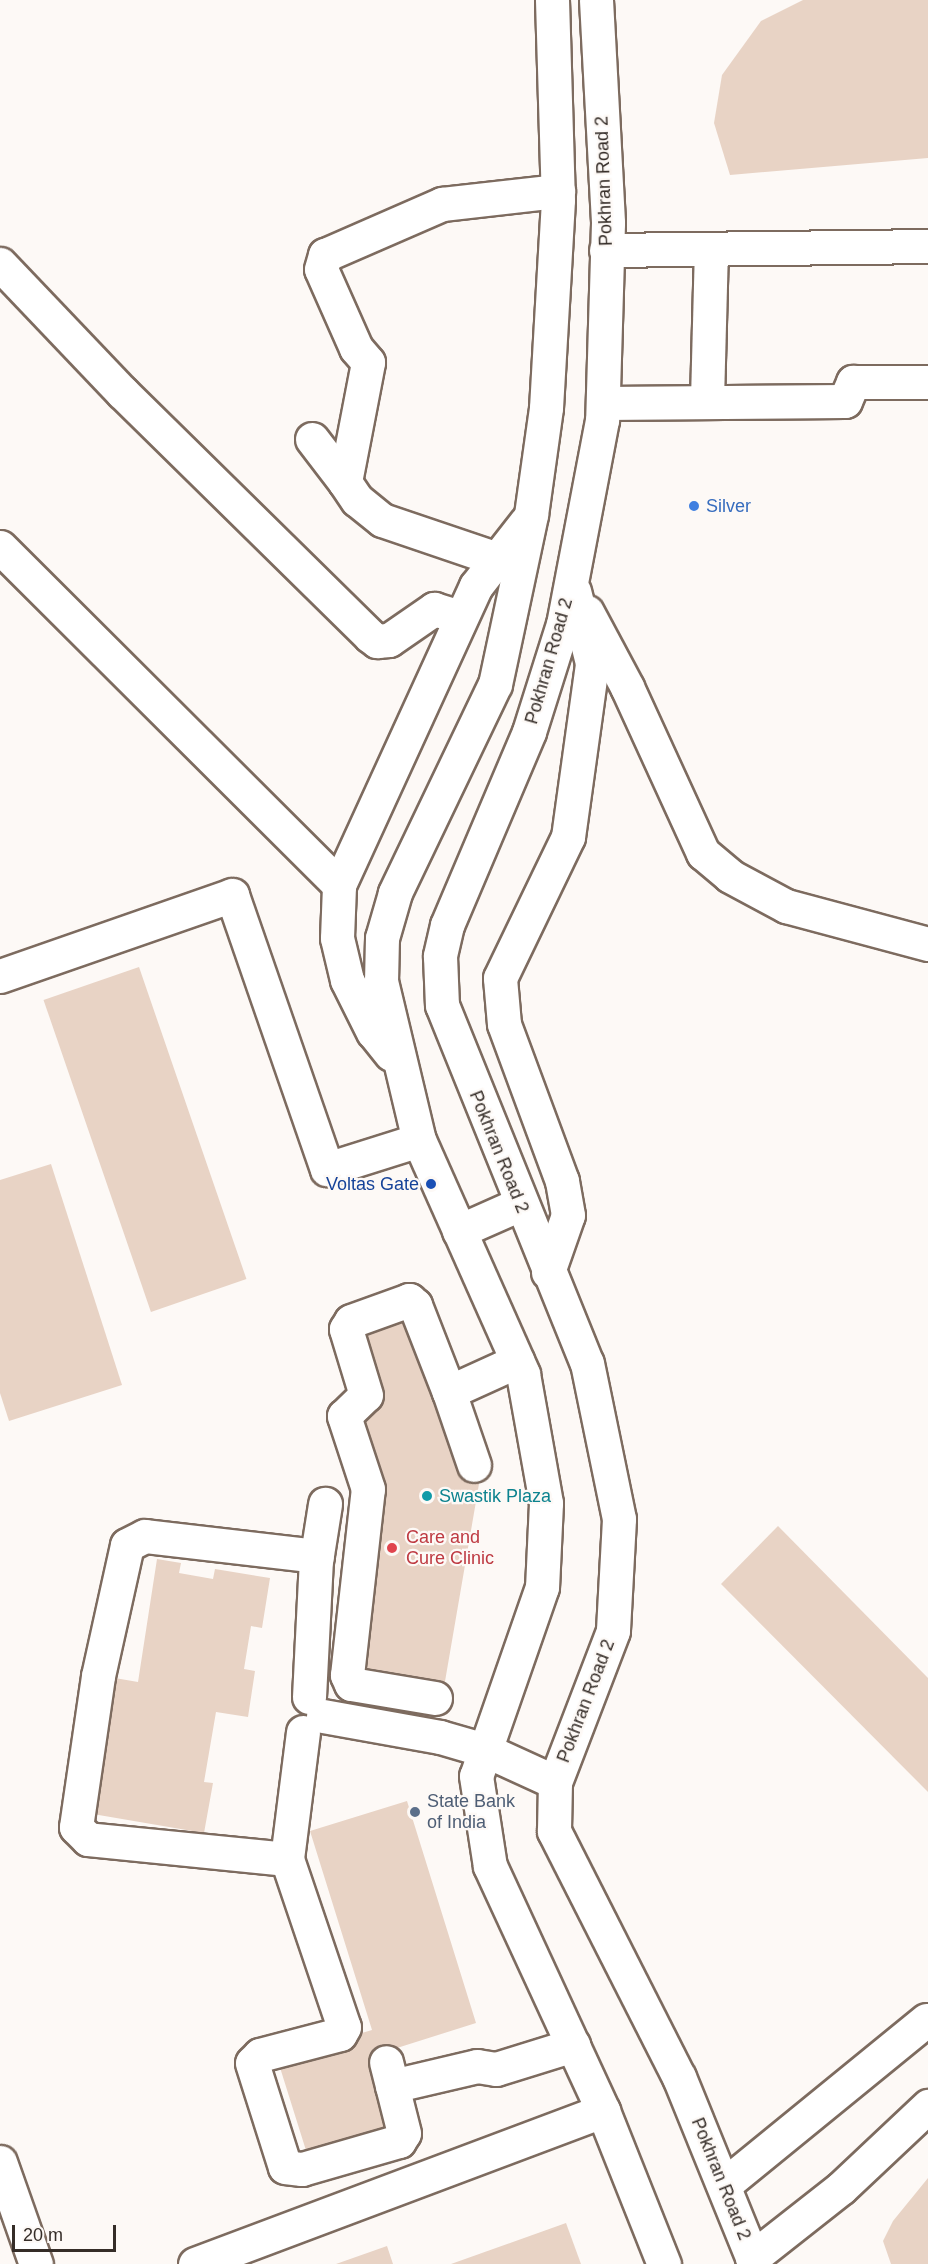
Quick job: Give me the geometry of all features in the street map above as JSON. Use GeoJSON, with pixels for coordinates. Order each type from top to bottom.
{"type":"FeatureCollection","features":[{"type":"Feature","properties":{"kind":"main road"},"geometry":{"type":"LineString","coordinates":[[552,0],[558,192],[546,408],[531,515],[495,684],[395,893],[382,938],[381,981],[419,1140],[523,1374],[546,1503],[542,1587],[476,1776],[490,1866],[603,2111],[664,2264]]}},
{"type":"Feature","properties":{"kind":"main road","name":"Pokhran Road 2"},"geometry":{"type":"LineString","coordinates":[[596,0],[608,223],[604,403],[563,624],[529,732],[447,925],[440,956],[442,1005],[520,1204],[587,1363],[619,1519],[613,1631],[555,1782],[554,1831],[679,2078],[753,2261]]}},
{"type":"Feature","properties":{"kind":"main road"},"geometry":{"type":"LineString","coordinates":[[345,482],[368,362],[356,348],[321,269],[325,255],[441,204],[558,192]]}},
{"type":"Feature","properties":{"kind":"main road"},"geometry":{"type":"LineString","coordinates":[[606,250],[928,246]]}},
{"type":"Feature","properties":{"kind":"main road"},"geometry":{"type":"LineString","coordinates":[[707,400],[711,249]]}},
{"type":"Feature","properties":{"kind":"main road"},"geometry":{"type":"LineString","coordinates":[[0,264],[122,392],[369,636],[377,641],[388,640],[434,609],[461,617]]}},
{"type":"Feature","properties":{"kind":"main road"},"geometry":{"type":"LineString","coordinates":[[604,403],[707,400],[844,401],[853,382],[928,382]]}},
{"type":"Feature","properties":{"kind":"main road"},"geometry":{"type":"LineString","coordinates":[[312,439],[357,500],[382,520],[497,559]]}},
{"type":"Feature","properties":{"kind":"main road"},"geometry":{"type":"LineString","coordinates":[[401,1068],[373,1032],[347,980],[337,938],[339,885],[446,658],[461,617],[476,586],[531,515]]}},
{"type":"Feature","properties":{"kind":"main road"},"geometry":{"type":"LineString","coordinates":[[0,547],[339,885]]}},
{"type":"Feature","properties":{"kind":"main road"},"geometry":{"type":"LineString","coordinates":[[548,1272],[568,1215],[562,1181],[504,1024],[501,978],[568,837],[576,794],[592,663],[571,579]]}},
{"type":"Feature","properties":{"kind":"main road"},"geometry":{"type":"LineString","coordinates":[[571,579],[616,673],[627,687],[703,853],[730,876],[786,906],[928,944]]}},
{"type":"Feature","properties":{"kind":"main road"},"geometry":{"type":"LineString","coordinates":[[0,976],[232,895],[327,1168],[419,1140]]}},
{"type":"Feature","properties":{"kind":"main road"},"geometry":{"type":"LineString","coordinates":[[459,1231],[520,1204]]}},
{"type":"Feature","properties":{"kind":"main road"},"geometry":{"type":"LineString","coordinates":[[435,1698],[351,1684],[347,1676],[368,1489],[344,1416],[366,1395],[345,1329],[351,1321],[409,1300],[415,1305],[449,1392],[474,1465]]}},
{"type":"Feature","properties":{"kind":"main road"},"geometry":{"type":"LineString","coordinates":[[449,1392],[517,1361]]}},
{"type":"Feature","properties":{"kind":"main road"},"geometry":{"type":"LineString","coordinates":[[325,1503],[317,1556],[312,1715],[287,1859],[344,2027],[339,2034],[260,2055],[252,2063],[285,2167],[302,2169],[399,2141],[404,2133],[389,2074],[477,2066],[496,2069],[573,2045]]}},
{"type":"Feature","properties":{"kind":"main road"},"geometry":{"type":"LineString","coordinates":[[287,1859],[88,1839],[76,1827],[98,1676],[127,1545],[145,1536],[317,1556]]}},
{"type":"Feature","properties":{"kind":"main road"},"geometry":{"type":"LineString","coordinates":[[312,1715],[440,1737],[485,1750],[555,1782]]}},
{"type":"Feature","properties":{"kind":"main road"},"geometry":{"type":"LineString","coordinates":[[724,2185],[926,2020]]}},
{"type":"Feature","properties":{"kind":"main road"},"geometry":{"type":"LineString","coordinates":[[753,2261],[841,2188],[928,2106]]}},
{"type":"Feature","properties":{"kind":"main road"},"geometry":{"type":"LineString","coordinates":[[195,2264],[603,2111]]}},
{"type":"Feature","properties":{"kind":"main road"},"geometry":{"type":"LineString","coordinates":[[0,2162],[36,2264]]}},
{"type":"Feature","properties":{"kind":"building"},"geometry":{"type":"Polygon","coordinates":[[[803,0],[928,0],[928,158],[730,175],[714,123],[722,75],[761,21],[803,0]]]}},
{"type":"Feature","properties":{"kind":"building"},"geometry":{"type":"Polygon","coordinates":[[[139,967],[246,1279],[151,1312],[44,1000],[139,967]]]}},
{"type":"Feature","properties":{"kind":"building"},"geometry":{"type":"Polygon","coordinates":[[[51,1164],[122,1385],[9,1421],[0,1393],[0,1180],[51,1164]]]}},
{"type":"Feature","properties":{"kind":"building","name":"Swastik Plaza"},"geometry":{"type":"Polygon","coordinates":[[[410,1304],[479,1484],[443,1693],[357,1679],[373,1508],[383,1509],[347,1415],[382,1401],[353,1325],[410,1304]]]}},
{"type":"Feature","properties":{"kind":"building"},"geometry":{"type":"Polygon","coordinates":[[[778,1526],[928,1678],[928,1792],[721,1584],[778,1526]]]}},
{"type":"Feature","properties":{"kind":"building"},"geometry":{"type":"Polygon","coordinates":[[[157,1559],[181,1563],[179,1573],[213,1579],[215,1569],[270,1578],[262,1628],[251,1626],[244,1669],[255,1671],[248,1717],[216,1712],[204,1782],[213,1783],[204,1833],[87,1813],[109,1677],[138,1682],[157,1559]]]}},
{"type":"Feature","properties":{"kind":"building"},"geometry":{"type":"Polygon","coordinates":[[[407,1801],[476,2023],[378,2054],[397,2133],[309,2160],[277,2058],[372,2030],[310,1831],[407,1801]]]}},
{"type":"Feature","properties":{"kind":"building"},"geometry":{"type":"Polygon","coordinates":[[[928,2178],[928,2264],[891,2264],[883,2241],[893,2221],[928,2178]]]}},
{"type":"Feature","properties":{"kind":"building"},"geometry":{"type":"Polygon","coordinates":[[[566,2223],[581,2264],[451,2264],[566,2223]]]}},
{"type":"Feature","properties":{"kind":"building"},"geometry":{"type":"Polygon","coordinates":[[[387,2246],[393,2264],[336,2264],[387,2246]]]}},
{"type":"Feature","properties":{"kind":"place","name":"Silver"},"geometry":{"type":"Point","coordinates":[694,506]}},
{"type":"Feature","properties":{"kind":"place","name":"Voltas Gate"},"geometry":{"type":"Point","coordinates":[431,1184]}},
{"type":"Feature","properties":{"kind":"place","name":"Swastik Plaza"},"geometry":{"type":"Point","coordinates":[427,1496]}},
{"type":"Feature","properties":{"kind":"place","name":"Care and Cure Clinic"},"geometry":{"type":"Point","coordinates":[392,1548]}},
{"type":"Feature","properties":{"kind":"place","name":"State Bank of India"},"geometry":{"type":"Point","coordinates":[415,1812]}}]}
